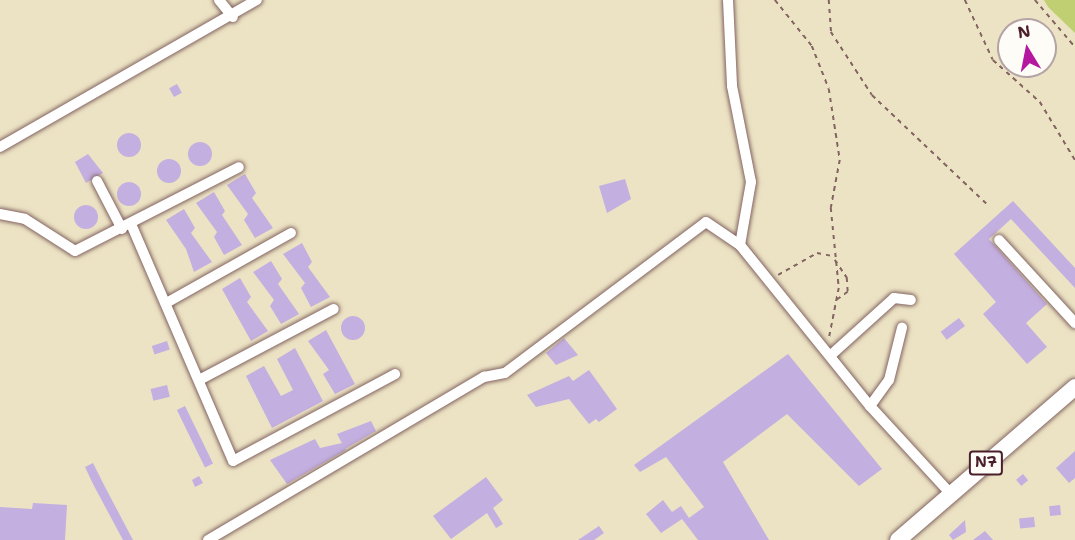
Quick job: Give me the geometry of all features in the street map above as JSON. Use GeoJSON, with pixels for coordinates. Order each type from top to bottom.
{"type":"FeatureCollection","features":[{"type":"Feature","properties":{"kind":"highway","name":"N7"},"geometry":{"type":"LineString","coordinates":[[898,540],[1075,387]]}},
{"type":"Feature","properties":{"kind":"street"},"geometry":{"type":"LineString","coordinates":[[219,0],[233,17]]}},
{"type":"Feature","properties":{"kind":"street"},"geometry":{"type":"LineString","coordinates":[[0,147],[233,17],[257,0]]}},
{"type":"Feature","properties":{"kind":"street"},"geometry":{"type":"LineString","coordinates":[[728,0],[732,86],[751,182],[740,245]]}},
{"type":"Feature","properties":{"kind":"street"},"geometry":{"type":"LineString","coordinates":[[0,213],[25,219],[75,250],[126,226],[238,166]]}},
{"type":"Feature","properties":{"kind":"street"},"geometry":{"type":"LineString","coordinates":[[97,181],[126,226],[168,302],[201,379],[230,458],[237,462],[394,374]]}},
{"type":"Feature","properties":{"kind":"street"},"geometry":{"type":"LineString","coordinates":[[208,540],[484,377],[505,373],[698,225],[716,224],[740,245],[829,352],[870,406],[951,494]]}},
{"type":"Feature","properties":{"kind":"street"},"geometry":{"type":"LineString","coordinates":[[168,302],[291,232]]}},
{"type":"Feature","properties":{"kind":"street"},"geometry":{"type":"LineString","coordinates":[[999,240],[1075,323]]}},
{"type":"Feature","properties":{"kind":"street"},"geometry":{"type":"LineString","coordinates":[[829,352],[894,298],[911,300]]}},
{"type":"Feature","properties":{"kind":"street"},"geometry":{"type":"LineString","coordinates":[[201,379],[334,309]]}},
{"type":"Feature","properties":{"kind":"street"},"geometry":{"type":"LineString","coordinates":[[870,406],[889,380],[902,328]]}},
{"type":"Feature","properties":{"kind":"path"},"geometry":{"type":"LineString","coordinates":[[775,0],[812,46],[829,89],[840,160],[831,208],[836,301],[829,352]]}},
{"type":"Feature","properties":{"kind":"path"},"geometry":{"type":"LineString","coordinates":[[829,0],[831,32],[872,95],[989,206]]}},
{"type":"Feature","properties":{"kind":"path"},"geometry":{"type":"LineString","coordinates":[[965,0],[993,60],[1040,102],[1075,160]]}},
{"type":"Feature","properties":{"kind":"path"},"geometry":{"type":"LineString","coordinates":[[1035,0],[1075,47]]}},
{"type":"Feature","properties":{"kind":"path"},"geometry":{"type":"LineString","coordinates":[[770,281],[817,253],[833,257],[847,278],[848,292],[836,301]]}},
{"type":"Feature","properties":{"kind":"green space"},"geometry":{"type":"Polygon","coordinates":[[[1044,0],[1075,0],[1075,33],[1048,7],[1044,0]]]}},
{"type":"Feature","properties":{"kind":"building"},"geometry":{"type":"Polygon","coordinates":[[[177,84],[182,93],[174,97],[169,88],[177,84]]]}},
{"type":"Feature","properties":{"kind":"building"},"geometry":{"type":"Polygon","coordinates":[[[129,133],[138,136],[141,145],[138,154],[129,157],[120,154],[117,145],[120,136],[129,133]]]}},
{"type":"Feature","properties":{"kind":"building"},"geometry":{"type":"Polygon","coordinates":[[[195,142],[205,142],[212,149],[212,159],[205,166],[195,166],[188,159],[188,149],[195,142]]]}},
{"type":"Feature","properties":{"kind":"building"},"geometry":{"type":"Polygon","coordinates":[[[88,154],[103,173],[86,183],[75,162],[88,154]]]}},
{"type":"Feature","properties":{"kind":"building"},"geometry":{"type":"Polygon","coordinates":[[[169,159],[178,162],[181,171],[178,180],[169,183],[160,180],[157,171],[160,162],[169,159]]]}},
{"type":"Feature","properties":{"kind":"building"},"geometry":{"type":"Polygon","coordinates":[[[245,174],[256,193],[252,198],[273,228],[255,238],[244,220],[248,214],[227,185],[245,174]]]}},
{"type":"Feature","properties":{"kind":"building"},"geometry":{"type":"Polygon","coordinates":[[[625,179],[631,199],[607,213],[599,186],[625,179]]]}},
{"type":"Feature","properties":{"kind":"building"},"geometry":{"type":"Polygon","coordinates":[[[129,182],[138,185],[141,194],[138,203],[129,206],[120,203],[117,194],[120,185],[129,182]]]}},
{"type":"Feature","properties":{"kind":"building"},"geometry":{"type":"Polygon","coordinates":[[[214,192],[225,211],[222,215],[242,245],[224,255],[214,237],[217,232],[196,203],[214,192]]]}},
{"type":"Feature","properties":{"kind":"building"},"geometry":{"type":"Polygon","coordinates":[[[1013,201],[1075,268],[1075,288],[1011,219],[989,239],[1047,304],[1026,323],[1047,347],[1027,364],[983,314],[996,302],[954,254],[1013,201]]]}},
{"type":"Feature","properties":{"kind":"building"},"geometry":{"type":"Polygon","coordinates":[[[86,205],[95,208],[98,217],[95,226],[86,229],[77,226],[74,217],[77,208],[86,205]]]}},
{"type":"Feature","properties":{"kind":"building"},"geometry":{"type":"Polygon","coordinates":[[[184,209],[195,228],[191,233],[212,262],[194,272],[186,249],[166,220],[184,209]]]}},
{"type":"Feature","properties":{"kind":"building"},"geometry":{"type":"Polygon","coordinates":[[[302,243],[312,262],[308,267],[330,297],[311,307],[301,288],[305,283],[283,254],[302,243]]]}},
{"type":"Feature","properties":{"kind":"building"},"geometry":{"type":"Polygon","coordinates":[[[271,261],[282,279],[278,284],[299,314],[281,324],[270,306],[274,300],[253,272],[271,261]]]}},
{"type":"Feature","properties":{"kind":"building"},"geometry":{"type":"Polygon","coordinates":[[[240,278],[251,297],[247,302],[268,331],[251,341],[222,289],[240,278]]]}},
{"type":"Feature","properties":{"kind":"building"},"geometry":{"type":"Polygon","coordinates":[[[353,316],[362,319],[365,328],[362,337],[353,340],[344,337],[341,328],[344,319],[353,316]]]}},
{"type":"Feature","properties":{"kind":"building"},"geometry":{"type":"Polygon","coordinates":[[[959,318],[965,326],[947,340],[941,332],[959,318]]]}},
{"type":"Feature","properties":{"kind":"building"},"geometry":{"type":"Polygon","coordinates":[[[326,330],[355,384],[335,394],[323,374],[329,370],[308,341],[326,330]]]}},
{"type":"Feature","properties":{"kind":"building"},"geometry":{"type":"Polygon","coordinates":[[[564,338],[578,355],[556,365],[546,353],[564,338]]]}},
{"type":"Feature","properties":{"kind":"building"},"geometry":{"type":"Polygon","coordinates":[[[167,341],[170,350],[155,355],[152,346],[167,341]]]}},
{"type":"Feature","properties":{"kind":"building"},"geometry":{"type":"Polygon","coordinates":[[[295,348],[323,401],[272,428],[246,376],[264,366],[281,396],[293,390],[277,359],[295,348]]]}},
{"type":"Feature","properties":{"kind":"building"},"geometry":{"type":"Polygon","coordinates":[[[788,354],[882,469],[859,486],[787,414],[723,462],[769,540],[698,540],[682,519],[661,533],[646,514],[663,500],[672,512],[681,506],[689,518],[704,507],[666,457],[640,472],[634,465],[788,354]]]}},
{"type":"Feature","properties":{"kind":"building"},"geometry":{"type":"Polygon","coordinates":[[[589,370],[617,409],[599,422],[596,419],[589,424],[569,399],[536,407],[527,395],[569,376],[573,381],[589,370]]]}},
{"type":"Feature","properties":{"kind":"building"},"geometry":{"type":"Polygon","coordinates":[[[167,385],[170,397],[153,401],[151,389],[167,385]]]}},
{"type":"Feature","properties":{"kind":"building"},"geometry":{"type":"Polygon","coordinates":[[[185,406],[213,464],[205,467],[177,410],[185,406]]]}},
{"type":"Feature","properties":{"kind":"building"},"geometry":{"type":"Polygon","coordinates":[[[371,421],[376,431],[345,449],[337,434],[371,421]]]}},
{"type":"Feature","properties":{"kind":"building"},"geometry":{"type":"Polygon","coordinates":[[[315,439],[320,448],[342,443],[346,450],[287,484],[270,460],[315,439]]]}},
{"type":"Feature","properties":{"kind":"building"},"geometry":{"type":"Polygon","coordinates":[[[1075,451],[1075,478],[1069,483],[1056,468],[1075,451]]]}},
{"type":"Feature","properties":{"kind":"building"},"geometry":{"type":"Polygon","coordinates":[[[93,463],[133,540],[123,540],[93,484],[85,467],[93,463]]]}},
{"type":"Feature","properties":{"kind":"building"},"geometry":{"type":"Polygon","coordinates":[[[1023,474],[1028,480],[1021,486],[1016,480],[1023,474]]]}},
{"type":"Feature","properties":{"kind":"building"},"geometry":{"type":"Polygon","coordinates":[[[199,476],[203,483],[195,487],[192,480],[199,476]]]}},
{"type":"Feature","properties":{"kind":"building"},"geometry":{"type":"Polygon","coordinates":[[[486,477],[503,500],[493,508],[503,524],[496,528],[487,513],[451,539],[433,516],[486,477]]]}},
{"type":"Feature","properties":{"kind":"building"},"geometry":{"type":"Polygon","coordinates":[[[33,503],[67,505],[65,540],[0,540],[0,507],[32,509],[33,503]]]}},
{"type":"Feature","properties":{"kind":"building"},"geometry":{"type":"Polygon","coordinates":[[[1060,505],[1061,515],[1050,516],[1049,506],[1060,505]]]}},
{"type":"Feature","properties":{"kind":"building"},"geometry":{"type":"Polygon","coordinates":[[[1034,517],[1035,527],[1020,529],[1019,519],[1034,517]]]}},
{"type":"Feature","properties":{"kind":"building"},"geometry":{"type":"Polygon","coordinates":[[[965,520],[966,532],[953,540],[949,535],[965,520]]]}},
{"type":"Feature","properties":{"kind":"building"},"geometry":{"type":"Polygon","coordinates":[[[599,526],[604,533],[594,540],[578,540],[599,526]]]}},
{"type":"Feature","properties":{"kind":"building"},"geometry":{"type":"Polygon","coordinates":[[[985,531],[993,540],[973,540],[985,531]]]}}]}
